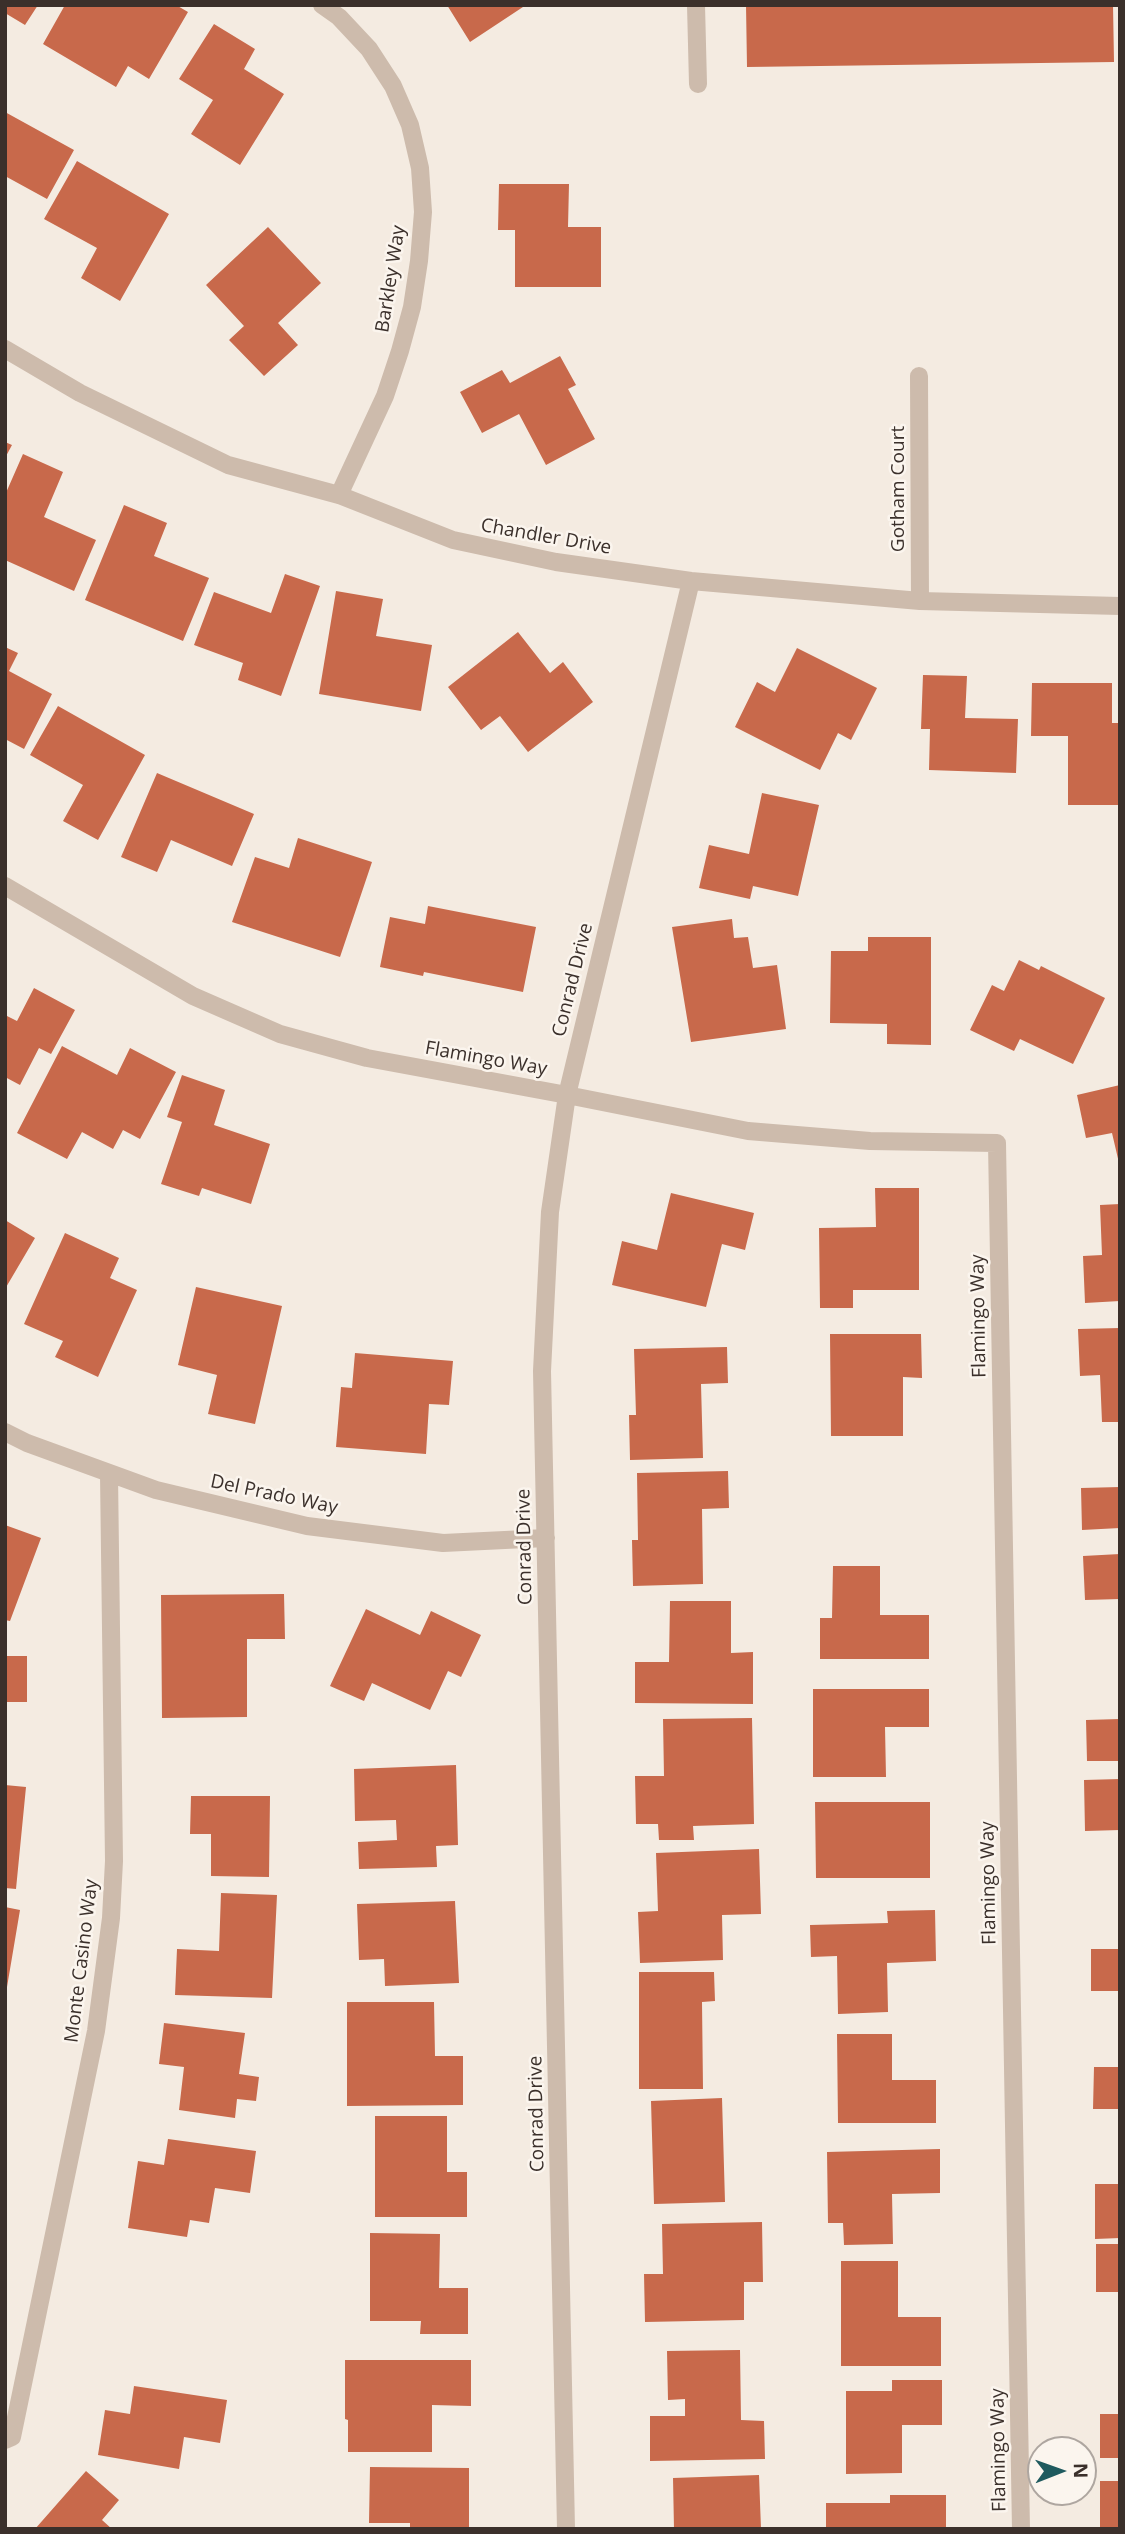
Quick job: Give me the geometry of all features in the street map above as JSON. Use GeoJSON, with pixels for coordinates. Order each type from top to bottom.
{"type":"FeatureCollection","features":[{"type":"Feature","properties":{"kind":"street","name":"Barkley Way"},"geometry":{"type":"LineString","coordinates":[[322,5],[339,17],[369,50],[393,86],[410,125],[420,168],[423,212],[412,307],[400,351],[385,396],[339,495]]}},
{"type":"Feature","properties":{"kind":"street"},"geometry":{"type":"LineString","coordinates":[[696,5],[698,84]]}},
{"type":"Feature","properties":{"kind":"street","name":"Chandler Drive"},"geometry":{"type":"LineString","coordinates":[[5,349],[80,393],[228,465],[339,495],[453,540],[556,562],[691,581],[920,601],[1120,606]]}},
{"type":"Feature","properties":{"kind":"street","name":"Gotham Court"},"geometry":{"type":"LineString","coordinates":[[919,376],[920,601]]}},
{"type":"Feature","properties":{"kind":"street","name":"Conrad Drive"},"geometry":{"type":"LineString","coordinates":[[566,2529],[543,1358],[550,1212],[567,1094],[691,581]]}},
{"type":"Feature","properties":{"kind":"street","name":"Flamingo Way"},"geometry":{"type":"LineString","coordinates":[[5,886],[193,996],[280,1034],[367,1058],[567,1094],[748,1131],[870,1141],[998,1143],[1021,2529]]}},
{"type":"Feature","properties":{"kind":"street","name":"Del Prado Way"},"geometry":{"type":"LineString","coordinates":[[5,1432],[109,1474],[156,1489],[307,1526],[443,1543],[546,1538]]}},
{"type":"Feature","properties":{"kind":"street","name":"Monte Casino Way"},"geometry":{"type":"LineString","coordinates":[[5,2440],[12,2437],[96,2031],[111,1919],[114,1861],[109,1474]]}},
{"type":"Feature","properties":{"kind":"building"},"geometry":{"type":"Polygon","coordinates":[[[5,5],[38,5],[25,25],[5,13],[5,5]]]}},
{"type":"Feature","properties":{"kind":"building"},"geometry":{"type":"Polygon","coordinates":[[[65,5],[176,5],[188,12],[149,79],[128,66],[116,87],[43,44],[65,5]]]}},
{"type":"Feature","properties":{"kind":"building"},"geometry":{"type":"Polygon","coordinates":[[[447,5],[526,5],[470,42],[447,5]]]}},
{"type":"Feature","properties":{"kind":"building"},"geometry":{"type":"Polygon","coordinates":[[[746,5],[1113,5],[1114,62],[747,67],[746,5]]]}},
{"type":"Feature","properties":{"kind":"building"},"geometry":{"type":"Polygon","coordinates":[[[214,24],[255,49],[244,69],[284,94],[240,165],[191,134],[213,100],[179,79],[214,24]]]}},
{"type":"Feature","properties":{"kind":"building"},"geometry":{"type":"Polygon","coordinates":[[[5,112],[74,150],[47,199],[5,176],[5,112]]]}},
{"type":"Feature","properties":{"kind":"building"},"geometry":{"type":"Polygon","coordinates":[[[77,161],[169,214],[120,301],[81,278],[97,248],[44,219],[77,161]]]}},
{"type":"Feature","properties":{"kind":"building"},"geometry":{"type":"Polygon","coordinates":[[[499,184],[569,184],[568,227],[601,227],[601,287],[515,287],[515,230],[498,230],[499,184]]]}},
{"type":"Feature","properties":{"kind":"building"},"geometry":{"type":"Polygon","coordinates":[[[268,227],[321,283],[278,323],[298,345],[264,376],[229,340],[244,326],[206,285],[268,227]]]}},
{"type":"Feature","properties":{"kind":"building"},"geometry":{"type":"Polygon","coordinates":[[[560,356],[576,385],[568,389],[595,439],[546,465],[519,414],[482,433],[460,392],[502,370],[510,383],[560,356]]]}},
{"type":"Feature","properties":{"kind":"building"},"geometry":{"type":"Polygon","coordinates":[[[5,442],[12,445],[5,458],[5,442]]]}},
{"type":"Feature","properties":{"kind":"building"},"geometry":{"type":"Polygon","coordinates":[[[23,454],[63,472],[44,517],[96,540],[74,591],[5,560],[5,495],[23,454]]]}},
{"type":"Feature","properties":{"kind":"building"},"geometry":{"type":"Polygon","coordinates":[[[124,505],[167,523],[154,556],[209,578],[183,641],[85,600],[124,505]]]}},
{"type":"Feature","properties":{"kind":"building"},"geometry":{"type":"Polygon","coordinates":[[[285,574],[320,586],[281,696],[238,680],[243,663],[194,645],[214,592],[271,613],[285,574]]]}},
{"type":"Feature","properties":{"kind":"building"},"geometry":{"type":"Polygon","coordinates":[[[336,591],[383,599],[376,636],[432,645],[421,711],[319,694],[336,591]]]}},
{"type":"Feature","properties":{"kind":"building"},"geometry":{"type":"Polygon","coordinates":[[[518,632],[550,673],[563,662],[593,702],[528,752],[500,716],[481,730],[448,687],[518,632]]]}},
{"type":"Feature","properties":{"kind":"building"},"geometry":{"type":"Polygon","coordinates":[[[5,647],[18,653],[9,671],[52,694],[24,749],[5,739],[5,647]]]}},
{"type":"Feature","properties":{"kind":"building"},"geometry":{"type":"Polygon","coordinates":[[[797,648],[877,688],[851,740],[838,733],[820,770],[735,727],[757,682],[775,692],[797,648]]]}},
{"type":"Feature","properties":{"kind":"building"},"geometry":{"type":"Polygon","coordinates":[[[923,675],[967,676],[965,718],[1018,719],[1016,773],[929,770],[930,729],[921,729],[923,675]]]}},
{"type":"Feature","properties":{"kind":"building"},"geometry":{"type":"Polygon","coordinates":[[[1032,683],[1112,683],[1112,723],[1120,723],[1120,805],[1068,805],[1068,736],[1031,736],[1032,683]]]}},
{"type":"Feature","properties":{"kind":"building"},"geometry":{"type":"Polygon","coordinates":[[[58,706],[145,755],[98,840],[63,821],[83,785],[30,755],[58,706]]]}},
{"type":"Feature","properties":{"kind":"building"},"geometry":{"type":"Polygon","coordinates":[[[157,773],[254,814],[232,866],[171,840],[157,872],[121,857],[157,773]]]}},
{"type":"Feature","properties":{"kind":"building"},"geometry":{"type":"Polygon","coordinates":[[[762,793],[819,805],[798,896],[753,886],[750,899],[699,888],[709,845],[749,854],[762,793]]]}},
{"type":"Feature","properties":{"kind":"building"},"geometry":{"type":"Polygon","coordinates":[[[298,838],[372,862],[340,957],[232,922],[255,857],[289,868],[298,838]]]}},
{"type":"Feature","properties":{"kind":"building"},"geometry":{"type":"Polygon","coordinates":[[[428,906],[536,927],[523,992],[424,972],[423,976],[380,967],[390,917],[425,924],[428,906]]]}},
{"type":"Feature","properties":{"kind":"building"},"geometry":{"type":"Polygon","coordinates":[[[732,919],[734,938],[748,937],[753,968],[777,965],[786,1029],[691,1042],[672,927],[732,919]]]}},
{"type":"Feature","properties":{"kind":"building"},"geometry":{"type":"Polygon","coordinates":[[[868,937],[931,937],[931,1045],[887,1044],[887,1024],[830,1023],[831,951],[868,951],[868,937]]]}},
{"type":"Feature","properties":{"kind":"building"},"geometry":{"type":"Polygon","coordinates":[[[1019,960],[1039,970],[1041,966],[1105,998],[1073,1064],[1020,1039],[1014,1051],[970,1030],[992,985],[1004,991],[1019,960]]]}},
{"type":"Feature","properties":{"kind":"building"},"geometry":{"type":"Polygon","coordinates":[[[34,988],[75,1010],[51,1054],[39,1048],[20,1085],[5,1077],[5,1015],[17,1021],[34,988]]]}},
{"type":"Feature","properties":{"kind":"building"},"geometry":{"type":"Polygon","coordinates":[[[62,1046],[117,1075],[130,1048],[176,1072],[140,1139],[123,1130],[113,1149],[82,1132],[67,1159],[17,1133],[62,1046]]]}},
{"type":"Feature","properties":{"kind":"building"},"geometry":{"type":"Polygon","coordinates":[[[182,1075],[225,1090],[214,1125],[270,1144],[251,1204],[202,1188],[199,1196],[161,1184],[182,1122],[167,1117],[182,1075]]]}},
{"type":"Feature","properties":{"kind":"building"},"geometry":{"type":"Polygon","coordinates":[[[1120,1085],[1119,1163],[1112,1133],[1086,1138],[1077,1095],[1120,1085]]]}},
{"type":"Feature","properties":{"kind":"building"},"geometry":{"type":"Polygon","coordinates":[[[875,1188],[919,1188],[919,1290],[853,1290],[853,1308],[820,1308],[819,1228],[876,1227],[875,1188]]]}},
{"type":"Feature","properties":{"kind":"building"},"geometry":{"type":"Polygon","coordinates":[[[671,1193],[754,1213],[745,1250],[722,1244],[706,1307],[612,1285],[622,1241],[657,1250],[671,1193]]]}},
{"type":"Feature","properties":{"kind":"building"},"geometry":{"type":"Polygon","coordinates":[[[1120,1204],[1120,1301],[1085,1303],[1083,1256],[1102,1255],[1100,1205],[1120,1204]]]}},
{"type":"Feature","properties":{"kind":"building"},"geometry":{"type":"Polygon","coordinates":[[[5,1220],[35,1238],[5,1289],[5,1220]]]}},
{"type":"Feature","properties":{"kind":"building"},"geometry":{"type":"Polygon","coordinates":[[[65,1233],[119,1258],[110,1278],[137,1290],[98,1377],[55,1357],[63,1341],[24,1324],[65,1233]]]}},
{"type":"Feature","properties":{"kind":"building"},"geometry":{"type":"Polygon","coordinates":[[[196,1287],[282,1306],[255,1424],[208,1414],[217,1375],[178,1365],[196,1287]]]}},
{"type":"Feature","properties":{"kind":"building"},"geometry":{"type":"Polygon","coordinates":[[[1120,1328],[1120,1422],[1102,1422],[1100,1375],[1080,1376],[1078,1329],[1120,1328]]]}},
{"type":"Feature","properties":{"kind":"building"},"geometry":{"type":"Polygon","coordinates":[[[830,1334],[921,1334],[922,1378],[903,1377],[903,1436],[831,1436],[830,1334]]]}},
{"type":"Feature","properties":{"kind":"building"},"geometry":{"type":"Polygon","coordinates":[[[727,1347],[728,1383],[701,1384],[703,1458],[630,1460],[629,1415],[636,1415],[634,1349],[727,1347]]]}},
{"type":"Feature","properties":{"kind":"building"},"geometry":{"type":"Polygon","coordinates":[[[355,1353],[453,1361],[449,1405],[429,1404],[426,1454],[336,1447],[341,1387],[352,1388],[355,1353]]]}},
{"type":"Feature","properties":{"kind":"building"},"geometry":{"type":"Polygon","coordinates":[[[728,1471],[729,1508],[702,1509],[703,1584],[633,1586],[632,1540],[638,1540],[637,1473],[728,1471]]]}},
{"type":"Feature","properties":{"kind":"building"},"geometry":{"type":"Polygon","coordinates":[[[1120,1487],[1120,1528],[1082,1530],[1081,1488],[1120,1487]]]}},
{"type":"Feature","properties":{"kind":"building"},"geometry":{"type":"Polygon","coordinates":[[[5,1525],[41,1538],[10,1621],[5,1620],[5,1525]]]}},
{"type":"Feature","properties":{"kind":"building"},"geometry":{"type":"Polygon","coordinates":[[[1120,1554],[1120,1599],[1085,1600],[1083,1556],[1120,1554]]]}},
{"type":"Feature","properties":{"kind":"building"},"geometry":{"type":"Polygon","coordinates":[[[833,1566],[880,1566],[880,1615],[929,1615],[929,1659],[820,1659],[820,1618],[832,1618],[833,1566]]]}},
{"type":"Feature","properties":{"kind":"building"},"geometry":{"type":"Polygon","coordinates":[[[284,1594],[285,1639],[247,1639],[247,1717],[162,1718],[161,1595],[284,1594]]]}},
{"type":"Feature","properties":{"kind":"building"},"geometry":{"type":"Polygon","coordinates":[[[670,1601],[731,1601],[731,1653],[753,1652],[753,1704],[635,1703],[635,1662],[669,1662],[670,1601]]]}},
{"type":"Feature","properties":{"kind":"building"},"geometry":{"type":"Polygon","coordinates":[[[366,1609],[420,1635],[431,1611],[481,1635],[461,1677],[448,1671],[430,1710],[372,1683],[364,1701],[330,1686],[366,1609]]]}},
{"type":"Feature","properties":{"kind":"building"},"geometry":{"type":"Polygon","coordinates":[[[5,1656],[27,1656],[27,1702],[5,1702],[5,1656]]]}},
{"type":"Feature","properties":{"kind":"building"},"geometry":{"type":"Polygon","coordinates":[[[813,1689],[929,1689],[929,1727],[885,1727],[886,1777],[813,1777],[813,1689]]]}},
{"type":"Feature","properties":{"kind":"building"},"geometry":{"type":"Polygon","coordinates":[[[752,1718],[754,1824],[693,1826],[694,1840],[659,1840],[658,1824],[636,1824],[635,1776],[664,1776],[663,1719],[752,1718]]]}},
{"type":"Feature","properties":{"kind":"building"},"geometry":{"type":"Polygon","coordinates":[[[1120,1719],[1120,1761],[1087,1761],[1086,1720],[1120,1719]]]}},
{"type":"Feature","properties":{"kind":"building"},"geometry":{"type":"Polygon","coordinates":[[[456,1765],[458,1845],[436,1846],[437,1867],[359,1869],[358,1842],[397,1840],[396,1820],[355,1821],[354,1769],[456,1765]]]}},
{"type":"Feature","properties":{"kind":"building"},"geometry":{"type":"Polygon","coordinates":[[[1120,1779],[1120,1830],[1085,1831],[1084,1780],[1120,1779]]]}},
{"type":"Feature","properties":{"kind":"building"},"geometry":{"type":"Polygon","coordinates":[[[5,1785],[26,1787],[16,1889],[5,1888],[5,1785]]]}},
{"type":"Feature","properties":{"kind":"building"},"geometry":{"type":"Polygon","coordinates":[[[191,1796],[270,1796],[269,1877],[211,1876],[211,1834],[190,1834],[191,1796]]]}},
{"type":"Feature","properties":{"kind":"building"},"geometry":{"type":"Polygon","coordinates":[[[815,1802],[930,1802],[930,1878],[816,1878],[815,1802]]]}},
{"type":"Feature","properties":{"kind":"building"},"geometry":{"type":"Polygon","coordinates":[[[759,1849],[761,1914],[722,1915],[723,1960],[640,1963],[638,1912],[658,1911],[656,1853],[759,1849]]]}},
{"type":"Feature","properties":{"kind":"building"},"geometry":{"type":"Polygon","coordinates":[[[221,1893],[277,1895],[272,1998],[175,1995],[177,1949],[219,1951],[221,1893]]]}},
{"type":"Feature","properties":{"kind":"building"},"geometry":{"type":"Polygon","coordinates":[[[455,1901],[459,1983],[385,1986],[384,1959],[359,1960],[357,1904],[455,1901]]]}},
{"type":"Feature","properties":{"kind":"building"},"geometry":{"type":"Polygon","coordinates":[[[5,1907],[20,1910],[7,1987],[5,1987],[5,1907]]]}},
{"type":"Feature","properties":{"kind":"building"},"geometry":{"type":"Polygon","coordinates":[[[935,1910],[936,1961],[887,1963],[888,2012],[838,2014],[837,1956],[811,1957],[810,1925],[888,1923],[887,1911],[935,1910]]]}},
{"type":"Feature","properties":{"kind":"building"},"geometry":{"type":"Polygon","coordinates":[[[1091,1949],[1120,1949],[1120,1991],[1091,1991],[1091,1949]]]}},
{"type":"Feature","properties":{"kind":"building"},"geometry":{"type":"Polygon","coordinates":[[[639,1972],[714,1972],[715,2001],[702,2002],[703,2089],[639,2089],[639,1972]]]}},
{"type":"Feature","properties":{"kind":"building"},"geometry":{"type":"Polygon","coordinates":[[[347,2002],[434,2002],[435,2056],[463,2056],[463,2105],[347,2106],[347,2002]]]}},
{"type":"Feature","properties":{"kind":"building"},"geometry":{"type":"Polygon","coordinates":[[[164,2023],[245,2033],[239,2074],[259,2077],[256,2101],[237,2099],[235,2118],[179,2110],[184,2067],[159,2064],[164,2023]]]}},
{"type":"Feature","properties":{"kind":"building"},"geometry":{"type":"Polygon","coordinates":[[[837,2034],[892,2034],[892,2080],[936,2080],[936,2123],[838,2123],[837,2034]]]}},
{"type":"Feature","properties":{"kind":"building"},"geometry":{"type":"Polygon","coordinates":[[[1094,2067],[1120,2067],[1120,2109],[1093,2109],[1094,2067]]]}},
{"type":"Feature","properties":{"kind":"building"},"geometry":{"type":"Polygon","coordinates":[[[722,2098],[725,2202],[654,2204],[651,2101],[722,2098]]]}},
{"type":"Feature","properties":{"kind":"building"},"geometry":{"type":"Polygon","coordinates":[[[375,2116],[447,2116],[447,2172],[467,2172],[467,2217],[375,2217],[375,2116]]]}},
{"type":"Feature","properties":{"kind":"building"},"geometry":{"type":"Polygon","coordinates":[[[168,2139],[256,2151],[250,2193],[215,2188],[209,2223],[190,2220],[187,2237],[128,2228],[138,2161],[164,2165],[168,2139]]]}},
{"type":"Feature","properties":{"kind":"building"},"geometry":{"type":"Polygon","coordinates":[[[940,2149],[940,2193],[892,2194],[893,2244],[844,2245],[843,2223],[828,2223],[827,2152],[940,2149]]]}},
{"type":"Feature","properties":{"kind":"building"},"geometry":{"type":"Polygon","coordinates":[[[1095,2184],[1120,2184],[1120,2238],[1095,2239],[1095,2184]]]}},
{"type":"Feature","properties":{"kind":"building"},"geometry":{"type":"Polygon","coordinates":[[[762,2222],[763,2282],[744,2282],[744,2320],[645,2322],[644,2274],[663,2274],[662,2224],[762,2222]]]}},
{"type":"Feature","properties":{"kind":"building"},"geometry":{"type":"Polygon","coordinates":[[[370,2233],[440,2234],[439,2288],[468,2288],[468,2334],[420,2334],[421,2321],[370,2321],[370,2233]]]}},
{"type":"Feature","properties":{"kind":"building"},"geometry":{"type":"Polygon","coordinates":[[[1096,2244],[1120,2244],[1120,2292],[1096,2292],[1096,2244]]]}},
{"type":"Feature","properties":{"kind":"building"},"geometry":{"type":"Polygon","coordinates":[[[841,2261],[898,2261],[898,2317],[941,2317],[941,2366],[841,2366],[841,2261]]]}},
{"type":"Feature","properties":{"kind":"building"},"geometry":{"type":"Polygon","coordinates":[[[740,2350],[741,2420],[764,2421],[765,2459],[650,2461],[650,2416],[685,2416],[685,2399],[668,2400],[667,2351],[740,2350]]]}},
{"type":"Feature","properties":{"kind":"building"},"geometry":{"type":"Polygon","coordinates":[[[345,2360],[471,2360],[471,2406],[432,2405],[432,2452],[348,2452],[345,2360]]]}},
{"type":"Feature","properties":{"kind":"building"},"geometry":{"type":"Polygon","coordinates":[[[892,2380],[942,2380],[942,2425],[902,2425],[902,2473],[846,2474],[846,2391],[892,2391],[892,2380]]]}},
{"type":"Feature","properties":{"kind":"building"},"geometry":{"type":"Polygon","coordinates":[[[134,2386],[227,2400],[220,2443],[184,2437],[179,2469],[98,2455],[105,2410],[130,2414],[134,2386]]]}},
{"type":"Feature","properties":{"kind":"building"},"geometry":{"type":"Polygon","coordinates":[[[1100,2414],[1120,2414],[1120,2458],[1100,2458],[1100,2414]]]}},
{"type":"Feature","properties":{"kind":"building"},"geometry":{"type":"Polygon","coordinates":[[[370,2467],[469,2468],[469,2529],[410,2529],[410,2523],[369,2523],[370,2467]]]}},
{"type":"Feature","properties":{"kind":"building"},"geometry":{"type":"Polygon","coordinates":[[[86,2471],[119,2500],[102,2520],[112,2529],[35,2529],[86,2471]]]}},
{"type":"Feature","properties":{"kind":"building"},"geometry":{"type":"Polygon","coordinates":[[[759,2475],[761,2529],[674,2529],[673,2478],[759,2475]]]}},
{"type":"Feature","properties":{"kind":"building"},"geometry":{"type":"Polygon","coordinates":[[[1100,2481],[1120,2481],[1120,2528],[1100,2528],[1100,2481]]]}},
{"type":"Feature","properties":{"kind":"building"},"geometry":{"type":"Polygon","coordinates":[[[890,2495],[946,2495],[946,2529],[826,2529],[826,2503],[890,2503],[890,2495]]]}}]}
